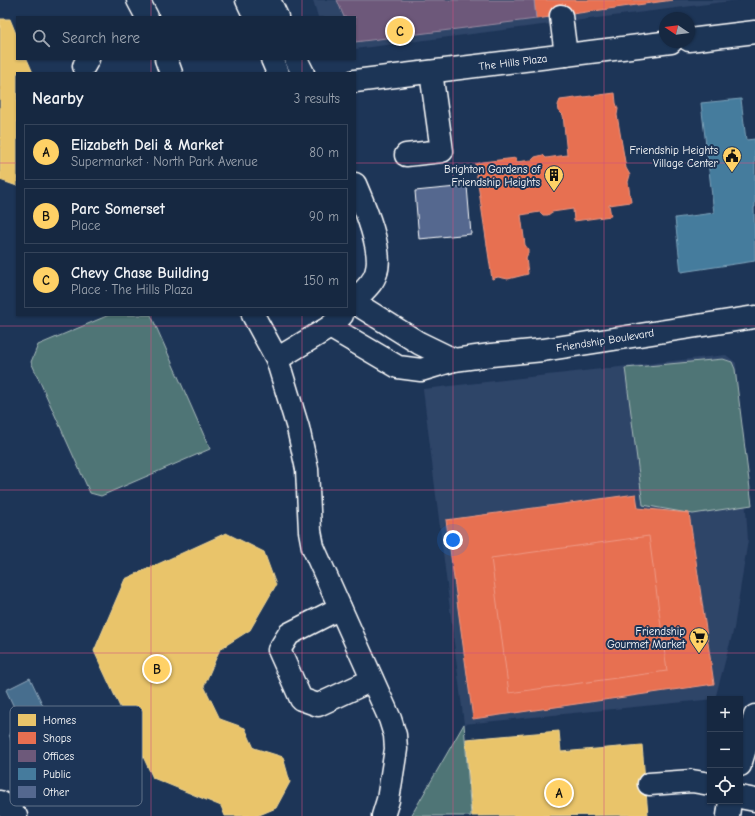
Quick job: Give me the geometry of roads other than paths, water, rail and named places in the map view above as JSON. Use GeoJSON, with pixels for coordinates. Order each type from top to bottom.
{"type":"FeatureCollection","features":[{"type":"Feature","properties":{"kind":"street"},"geometry":{"type":"LineString","coordinates":[[138,0],[146,16]]}},
{"type":"Feature","properties":{"kind":"street"},"geometry":{"type":"LineString","coordinates":[[247,0],[255,16]]}},
{"type":"Feature","properties":{"kind":"street"},"geometry":{"type":"LineString","coordinates":[[269,0],[277,16]]}},
{"type":"Feature","properties":{"kind":"street"},"geometry":{"type":"LineString","coordinates":[[561,16],[566,55]]}},
{"type":"Feature","properties":{"kind":"street"},"geometry":{"type":"LineString","coordinates":[[695,39],[755,32]]}},
{"type":"Feature","properties":{"kind":"street","name":"The Hills Plaza"},"geometry":{"type":"LineString","coordinates":[[356,81],[659,43]]}},
{"type":"Feature","properties":{"kind":"street"},"geometry":{"type":"LineString","coordinates":[[166,60],[172,72]]}},
{"type":"Feature","properties":{"kind":"street"},"geometry":{"type":"LineString","coordinates":[[272,60],[278,72]]}},
{"type":"Feature","properties":{"kind":"street"},"geometry":{"type":"LineString","coordinates":[[296,60],[302,72]]}},
{"type":"Feature","properties":{"kind":"street"},"geometry":{"type":"LineString","coordinates":[[406,155],[442,151],[431,72]]}},
{"type":"Feature","properties":{"kind":"street"},"geometry":{"type":"LineString","coordinates":[[356,186],[362,200],[377,248],[378,263],[372,282],[356,300]]}},
{"type":"Feature","properties":{"kind":"street"},"geometry":{"type":"LineString","coordinates":[[356,302],[418,344],[454,360]]}},
{"type":"Feature","properties":{"kind":"street"},"geometry":{"type":"LineString","coordinates":[[259,317],[276,359],[298,428],[307,469],[310,531],[313,547],[390,719],[395,735],[396,749],[388,800],[383,816]]}},
{"type":"Feature","properties":{"kind":"street","name":"Friendship Boulevard"},"geometry":{"type":"LineString","coordinates":[[336,321],[398,367],[421,370],[454,360],[543,350],[755,317]]}},
{"type":"Feature","properties":{"kind":"street"},"geometry":{"type":"LineString","coordinates":[[276,359],[336,321]]}},
{"type":"Feature","properties":{"kind":"street"},"geometry":{"type":"LineString","coordinates":[[340,608],[289,634],[279,650],[301,699],[318,705],[372,680]]}},
{"type":"Feature","properties":{"kind":"street"},"geometry":{"type":"LineString","coordinates":[[743,755],[755,716]]}},
{"type":"Feature","properties":{"kind":"street"},"geometry":{"type":"LineString","coordinates":[[648,784],[692,780],[707,783]]}},
{"type":"Feature","properties":{"kind":"street"},"geometry":{"type":"LineString","coordinates":[[743,798],[755,800]]}},
{"type":"Feature","properties":{"kind":"street"},"geometry":{"type":"LineString","coordinates":[[0,802],[16,816]]}},
{"type":"Feature","properties":{"kind":"street"},"geometry":{"type":"LineString","coordinates":[[728,816],[730,804]]}},
{"type":"Feature","properties":{"kind":"place","name":"Chevy Chase Building"},"geometry":{"type":"Point","coordinates":[400,31]}},
{"type":"Feature","properties":{"kind":"place","name":"Friendship Heights Village Center"},"geometry":{"type":"Point","coordinates":[732,173]}},
{"type":"Feature","properties":{"kind":"place","name":"Brighton Gardens of Friendship Heights"},"geometry":{"type":"Point","coordinates":[554,192]}},
{"type":"Feature","properties":{"kind":"place","name":"Friendship Gourmet Market"},"geometry":{"type":"Point","coordinates":[699,654]}},
{"type":"Feature","properties":{"kind":"place","name":"Parc Somerset"},"geometry":{"type":"Point","coordinates":[157,669]}},
{"type":"Feature","properties":{"kind":"place","name":"Elizabeth Deli & Market"},"geometry":{"type":"Point","coordinates":[559,793]}}]}
